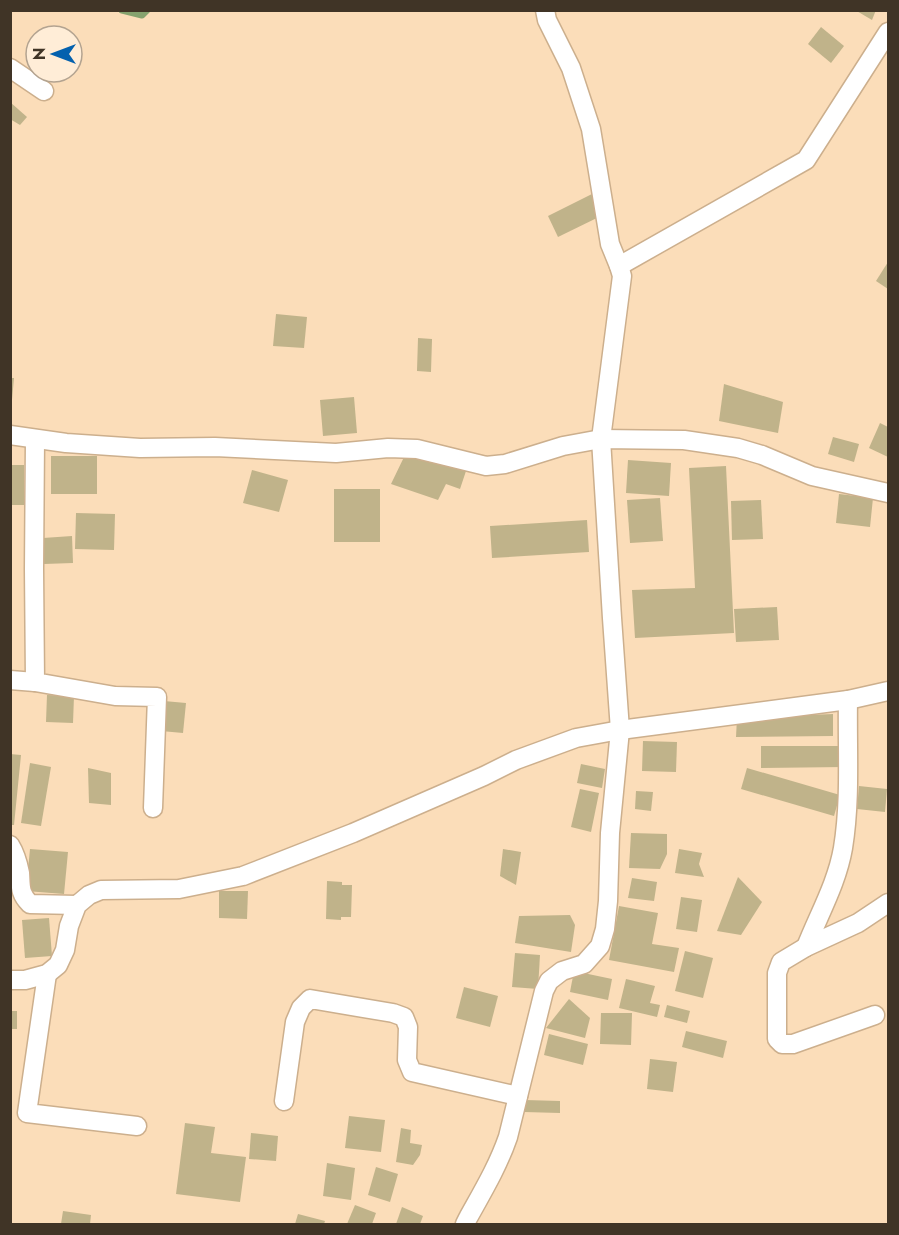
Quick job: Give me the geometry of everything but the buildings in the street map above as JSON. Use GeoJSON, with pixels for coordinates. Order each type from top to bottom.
{"type":"FeatureCollection","features":[{"type":"Feature","properties":{"kind":"street"},"geometry":{"type":"LineString","coordinates":[[465,1224],[490,1180],[508,1137],[544,991],[549,981],[562,971],[584,964],[600,946],[605,929],[608,900],[610,833],[620,730],[601,439],[622,284],[619,266],[610,243],[591,129],[571,68],[547,20],[545,10]]}},
{"type":"Feature","properties":{"kind":"street"},"geometry":{"type":"LineString","coordinates":[[619,266],[806,160],[888,32]]}},
{"type":"Feature","properties":{"kind":"street"},"geometry":{"type":"LineString","coordinates":[[10,68],[44,91]]}},
{"type":"Feature","properties":{"kind":"street"},"geometry":{"type":"LineString","coordinates":[[10,435],[140,448],[215,447],[336,453],[388,448],[417,449],[486,466],[505,464],[563,446],[601,439],[684,440],[738,448],[762,455],[812,476],[888,493]]}},
{"type":"Feature","properties":{"kind":"street"},"geometry":{"type":"LineString","coordinates":[[35,439],[35,682]]}},
{"type":"Feature","properties":{"kind":"street"},"geometry":{"type":"LineString","coordinates":[[10,680],[116,696],[157,697],[153,808]]}},
{"type":"Feature","properties":{"kind":"street"},"geometry":{"type":"LineString","coordinates":[[10,980],[26,980],[47,974],[58,965],[65,950],[69,926],[77,905],[89,895],[101,890],[179,889],[243,876],[353,833],[516,760],[576,738],[848,699],[888,691]]}},
{"type":"Feature","properties":{"kind":"street"},"geometry":{"type":"LineString","coordinates":[[806,947],[829,897],[843,849],[847,802],[848,699]]}},
{"type":"Feature","properties":{"kind":"street"},"geometry":{"type":"LineString","coordinates":[[10,845],[20,871],[21,890],[24,898],[30,904],[77,905]]}},
{"type":"Feature","properties":{"kind":"street"},"geometry":{"type":"LineString","coordinates":[[875,1015],[793,1044],[782,1044],[777,1039],[777,973],[781,962],[806,947],[858,923],[888,903]]}},
{"type":"Feature","properties":{"kind":"street"},"geometry":{"type":"LineString","coordinates":[[47,974],[27,1113],[137,1126]]}},
{"type":"Feature","properties":{"kind":"street"},"geometry":{"type":"LineString","coordinates":[[284,1101],[295,1022],[301,1008],[310,999],[393,1013],[404,1017],[408,1027],[407,1060],[412,1072],[518,1096]]}},
{"type":"Feature","properties":{"kind":"waterway"},"geometry":{"type":"LineString","coordinates":[[122,10],[142,15],[147,10]]}}]}
